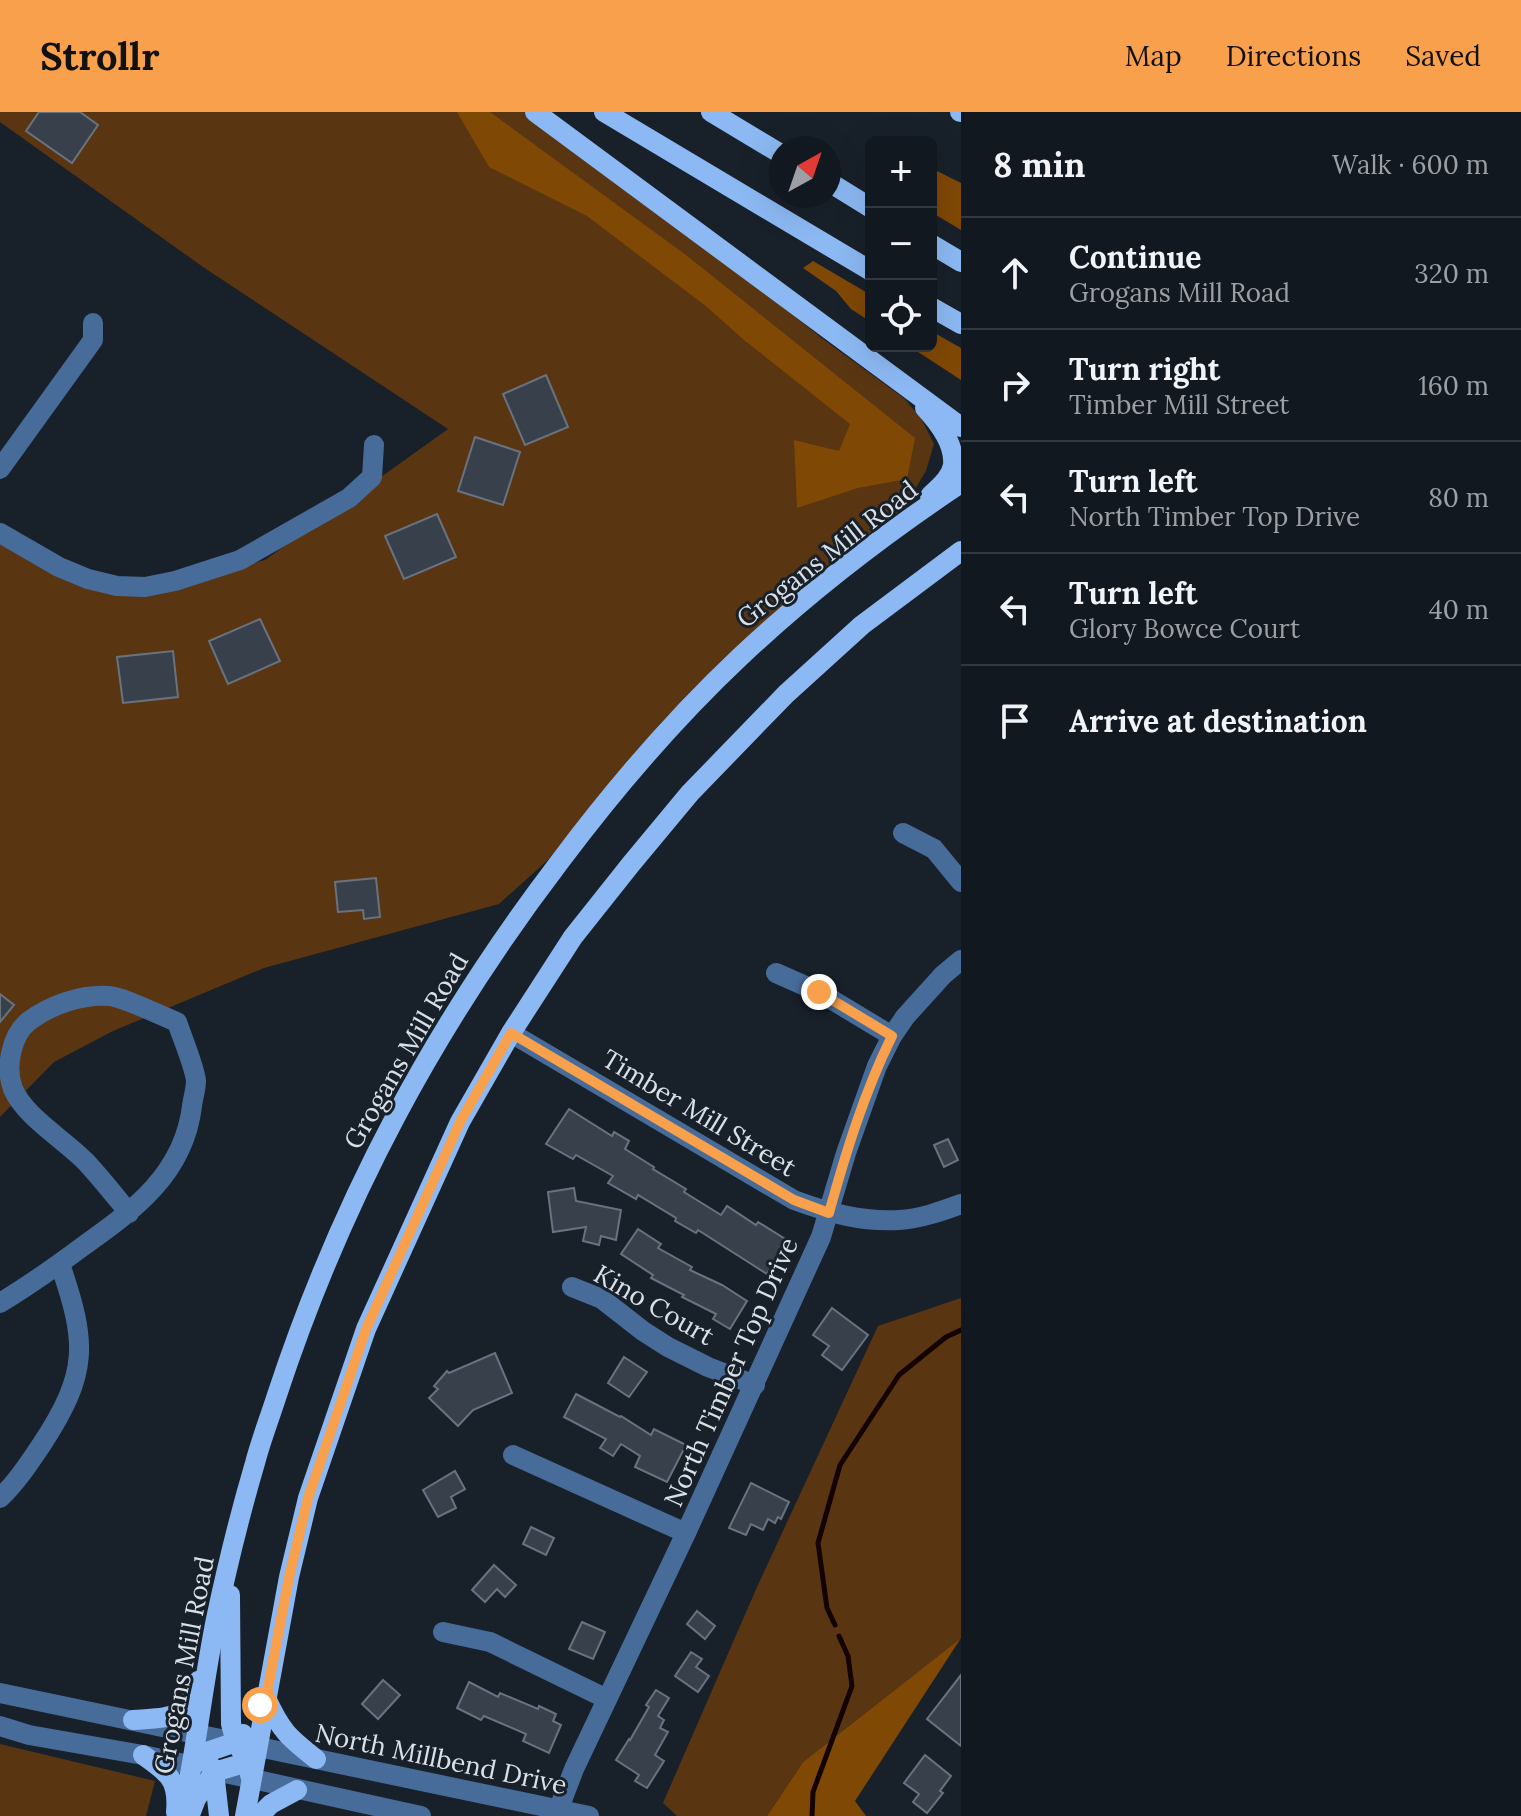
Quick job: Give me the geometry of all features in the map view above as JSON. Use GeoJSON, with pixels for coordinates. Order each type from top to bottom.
{"type":"FeatureCollection","features":[{"type":"Feature","properties":{"kind":"main road"},"geometry":{"type":"LineString","coordinates":[[535,112],[961,427]]}},
{"type":"Feature","properties":{"kind":"main road"},"geometry":{"type":"LineString","coordinates":[[604,112],[865,267]]}},
{"type":"Feature","properties":{"kind":"main road"},"geometry":{"type":"LineString","coordinates":[[711,112],[769,147]]}},
{"type":"Feature","properties":{"kind":"main road"},"geometry":{"type":"LineString","coordinates":[[841,189],[865,204]]}},
{"type":"Feature","properties":{"kind":"main road"},"geometry":{"type":"LineString","coordinates":[[937,248],[961,262]]}},
{"type":"Feature","properties":{"kind":"main road"},"geometry":{"type":"LineString","coordinates":[[937,310],[961,324]]}},
{"type":"Feature","properties":{"kind":"main road"},"geometry":{"type":"LineString","coordinates":[[898,378],[949,440],[953,465],[945,481],[903,522]]}},
{"type":"Feature","properties":{"kind":"main road","name":"Grogans Mill Road"},"geometry":{"type":"LineString","coordinates":[[182,1816],[198,1751],[216,1619],[256,1459],[297,1333],[352,1201],[424,1063],[475,979],[530,899],[590,821],[663,737],[744,653],[825,582],[903,522],[961,483]]}},
{"type":"Feature","properties":{"kind":"main road"},"geometry":{"type":"LineString","coordinates":[[245,1816],[252,1763],[308,1498],[366,1329],[460,1122],[511,1033],[573,937],[690,793],[786,694],[862,625],[961,551]]}},
{"type":"Feature","properties":{"kind":"main road"},"geometry":{"type":"LineString","coordinates":[[230,1559],[231,1724],[236,1742],[252,1763]]}},
{"type":"Feature","properties":{"kind":"main road"},"geometry":{"type":"LineString","coordinates":[[133,1720],[180,1713],[193,1698],[216,1619]]}},
{"type":"Feature","properties":{"kind":"main road"},"geometry":{"type":"LineString","coordinates":[[219,1816],[214,1772],[198,1751],[236,1742],[266,1698]]}},
{"type":"Feature","properties":{"kind":"main road"},"geometry":{"type":"LineString","coordinates":[[266,1698],[278,1724],[290,1739],[316,1759]]}},
{"type":"Feature","properties":{"kind":"main road"},"geometry":{"type":"LineString","coordinates":[[143,1755],[166,1771],[173,1780],[177,1795],[175,1816]]}},
{"type":"Feature","properties":{"kind":"main road"},"geometry":{"type":"LineString","coordinates":[[189,1816],[214,1772],[252,1763]]}},
{"type":"Feature","properties":{"kind":"main road"},"geometry":{"type":"LineString","coordinates":[[259,1816],[271,1804],[297,1790]]}},
{"type":"Feature","properties":{"kind":"street"},"geometry":{"type":"LineString","coordinates":[[0,469],[93,340],[93,323]]}},
{"type":"Feature","properties":{"kind":"street"},"geometry":{"type":"LineString","coordinates":[[0,533],[59,567],[88,579],[117,586],[145,587],[175,581],[240,560],[349,498],[372,477],[374,445]]}},
{"type":"Feature","properties":{"kind":"street"},"geometry":{"type":"LineString","coordinates":[[903,833],[934,849],[961,882]]}},
{"type":"Feature","properties":{"kind":"street","name":"North Timber Top Drive"},"geometry":{"type":"LineString","coordinates":[[557,1813],[574,1769],[804,1276],[829,1213],[846,1153],[877,1066],[892,1036],[920,999],[961,960]]}},
{"type":"Feature","properties":{"kind":"street"},"geometry":{"type":"LineString","coordinates":[[776,973],[819,992],[892,1036]]}},
{"type":"Feature","properties":{"kind":"street"},"geometry":{"type":"LineString","coordinates":[[0,1303],[129,1213],[174,1161],[184,1141],[192,1112],[196,1081],[177,1022],[111,996],[80,998],[46,1011],[26,1023],[14,1042],[9,1063],[13,1088],[29,1112],[85,1161],[129,1213]]}},
{"type":"Feature","properties":{"kind":"street","name":"Timber Mill Street"},"geometry":{"type":"LineString","coordinates":[[511,1033],[794,1200],[829,1213],[865,1219],[902,1220],[961,1204]]}},
{"type":"Feature","properties":{"kind":"street"},"geometry":{"type":"LineString","coordinates":[[0,1498],[45,1439],[74,1384],[80,1347],[78,1329],[60,1264]]}},
{"type":"Feature","properties":{"kind":"street","name":"Kino Court"},"geometry":{"type":"LineString","coordinates":[[572,1287],[602,1299],[668,1347],[755,1385]]}},
{"type":"Feature","properties":{"kind":"street"},"geometry":{"type":"LineString","coordinates":[[513,1455],[686,1533]]}},
{"type":"Feature","properties":{"kind":"street"},"geometry":{"type":"LineString","coordinates":[[443,1632],[490,1642],[607,1699]]}},
{"type":"Feature","properties":{"kind":"street"},"geometry":{"type":"LineString","coordinates":[[0,1693],[133,1720],[198,1751]]}},
{"type":"Feature","properties":{"kind":"street"},"geometry":{"type":"LineString","coordinates":[[0,1726],[29,1735],[143,1755],[198,1751]]}},
{"type":"Feature","properties":{"kind":"street","name":"North Millbend Drive"},"geometry":{"type":"LineString","coordinates":[[252,1763],[316,1759],[557,1813],[589,1816]]}},
{"type":"Feature","properties":{"kind":"street"},"geometry":{"type":"LineString","coordinates":[[252,1763],[297,1790],[421,1816]]}},
{"type":"Feature","properties":{"kind":"shaded area"},"geometry":{"type":"Polygon","coordinates":[[[0,112],[524,112],[693,236],[823,339],[905,399],[922,420],[934,444],[926,471],[903,509],[837,557],[660,724],[549,859],[499,904],[264,968],[113,1031],[54,1062],[0,1117],[0,540],[137,596],[265,560],[448,429],[203,267],[0,122],[0,112]]]}},
{"type":"Feature","properties":{"kind":"shaded area"},"geometry":{"type":"Polygon","coordinates":[[[457,112],[490,112],[686,255],[915,438],[907,479],[858,488],[797,508],[794,440],[839,451],[850,424],[707,307],[587,216],[489,167],[457,112]]]}},
{"type":"Feature","properties":{"kind":"shaded area"},"geometry":{"type":"Polygon","coordinates":[[[937,171],[961,183],[961,230],[937,216],[937,171]]]}},
{"type":"Feature","properties":{"kind":"shaded area"},"geometry":{"type":"Polygon","coordinates":[[[813,261],[865,291],[865,318],[851,309],[836,291],[803,268],[813,261]]]}},
{"type":"Feature","properties":{"kind":"shaded area"},"geometry":{"type":"Polygon","coordinates":[[[937,334],[961,348],[961,380],[918,352],[937,352],[937,334]]]}},
{"type":"Feature","properties":{"kind":"shaded area"},"geometry":{"type":"Polygon","coordinates":[[[961,1298],[961,1638],[803,1762],[767,1816],[677,1816],[663,1803],[757,1587],[878,1326],[961,1298]]]}},
{"type":"Feature","properties":{"kind":"shaded area"},"geometry":{"type":"Polygon","coordinates":[[[961,1638],[855,1801],[866,1816],[767,1816],[803,1762],[961,1638]]]}},
{"type":"Feature","properties":{"kind":"shaded area"},"geometry":{"type":"Polygon","coordinates":[[[0,1744],[155,1781],[146,1816],[0,1816],[0,1744]]]}},
{"type":"Feature","properties":{"kind":"building"},"geometry":{"type":"Polygon","coordinates":[[[39,112],[80,112],[98,125],[72,163],[26,131],[39,112]]]}},
{"type":"Feature","properties":{"kind":"building"},"geometry":{"type":"Polygon","coordinates":[[[546,375],[568,427],[525,445],[503,394],[546,375]]]}},
{"type":"Feature","properties":{"kind":"building"},"geometry":{"type":"Polygon","coordinates":[[[475,437],[520,452],[503,505],[458,491],[475,437]]]}},
{"type":"Feature","properties":{"kind":"building"},"geometry":{"type":"Polygon","coordinates":[[[437,514],[456,557],[404,579],[385,536],[437,514]]]}},
{"type":"Feature","properties":{"kind":"building"},"geometry":{"type":"Polygon","coordinates":[[[260,619],[280,661],[228,684],[209,641],[260,619]]]}},
{"type":"Feature","properties":{"kind":"building"},"geometry":{"type":"Polygon","coordinates":[[[173,651],[178,697],[123,703],[117,657],[173,651]]]}},
{"type":"Feature","properties":{"kind":"building"},"geometry":{"type":"Polygon","coordinates":[[[376,878],[380,917],[364,919],[363,910],[338,912],[335,882],[376,878]]]}},
{"type":"Feature","properties":{"kind":"building"},"geometry":{"type":"Polygon","coordinates":[[[0,994],[14,1005],[0,1022],[0,994]]]}},
{"type":"Feature","properties":{"kind":"building"},"geometry":{"type":"Polygon","coordinates":[[[569,1109],[612,1136],[614,1132],[629,1141],[625,1149],[721,1215],[727,1206],[787,1240],[767,1274],[698,1230],[696,1233],[675,1221],[676,1218],[638,1195],[636,1199],[608,1183],[613,1176],[576,1155],[573,1159],[546,1144],[569,1109]]]}},
{"type":"Feature","properties":{"kind":"building"},"geometry":{"type":"Polygon","coordinates":[[[948,1139],[958,1160],[944,1167],[934,1145],[948,1139]]]}},
{"type":"Feature","properties":{"kind":"building"},"geometry":{"type":"Polygon","coordinates":[[[574,1188],[576,1201],[621,1210],[616,1240],[601,1236],[599,1245],[583,1241],[586,1227],[553,1232],[548,1192],[574,1188]]]}},
{"type":"Feature","properties":{"kind":"building"},"geometry":{"type":"Polygon","coordinates":[[[638,1229],[661,1244],[658,1248],[692,1267],[690,1270],[747,1301],[730,1329],[713,1319],[716,1314],[651,1278],[653,1275],[621,1254],[638,1229]]]}},
{"type":"Feature","properties":{"kind":"building"},"geometry":{"type":"Polygon","coordinates":[[[832,1308],[868,1335],[842,1370],[822,1355],[829,1346],[813,1335],[832,1308]]]}},
{"type":"Feature","properties":{"kind":"building"},"geometry":{"type":"Polygon","coordinates":[[[495,1353],[512,1393],[473,1410],[458,1426],[429,1398],[438,1389],[434,1386],[447,1371],[449,1373],[495,1353]]]}},
{"type":"Feature","properties":{"kind":"building"},"geometry":{"type":"Polygon","coordinates":[[[624,1357],[647,1372],[629,1397],[608,1383],[624,1357]]]}},
{"type":"Feature","properties":{"kind":"building"},"geometry":{"type":"Polygon","coordinates":[[[576,1394],[651,1435],[654,1429],[686,1445],[667,1482],[635,1467],[640,1456],[621,1444],[613,1456],[600,1448],[606,1439],[564,1417],[576,1394]]]}},
{"type":"Feature","properties":{"kind":"building"},"geometry":{"type":"Polygon","coordinates":[[[455,1471],[465,1489],[451,1497],[456,1508],[438,1517],[423,1490],[455,1471]]]}},
{"type":"Feature","properties":{"kind":"building"},"geometry":{"type":"Polygon","coordinates":[[[751,1483],[789,1502],[781,1519],[778,1517],[775,1523],[768,1519],[763,1530],[751,1524],[746,1535],[729,1528],[751,1483]]]}},
{"type":"Feature","properties":{"kind":"building"},"geometry":{"type":"Polygon","coordinates":[[[531,1527],[554,1538],[546,1555],[523,1544],[531,1527]]]}},
{"type":"Feature","properties":{"kind":"building"},"geometry":{"type":"Polygon","coordinates":[[[494,1565],[516,1585],[505,1597],[497,1589],[485,1602],[472,1590],[494,1565]]]}},
{"type":"Feature","properties":{"kind":"building"},"geometry":{"type":"Polygon","coordinates":[[[697,1611],[715,1626],[705,1639],[687,1624],[697,1611]]]}},
{"type":"Feature","properties":{"kind":"building"},"geometry":{"type":"Polygon","coordinates":[[[582,1622],[605,1632],[593,1659],[569,1649],[582,1622]]]}},
{"type":"Feature","properties":{"kind":"building"},"geometry":{"type":"Polygon","coordinates":[[[691,1652],[702,1659],[696,1667],[709,1676],[698,1692],[675,1676],[691,1652]]]}},
{"type":"Feature","properties":{"kind":"building"},"geometry":{"type":"Polygon","coordinates":[[[961,1675],[961,1746],[927,1719],[961,1675]]]}},
{"type":"Feature","properties":{"kind":"building"},"geometry":{"type":"Polygon","coordinates":[[[383,1680],[400,1695],[378,1719],[362,1704],[383,1680]]]}},
{"type":"Feature","properties":{"kind":"building"},"geometry":{"type":"Polygon","coordinates":[[[469,1682],[498,1697],[500,1693],[556,1714],[553,1721],[561,1725],[549,1753],[523,1741],[526,1734],[484,1716],[481,1720],[457,1708],[469,1682]]]}},
{"type":"Feature","properties":{"kind":"building"},"geometry":{"type":"Polygon","coordinates":[[[656,1690],[669,1698],[658,1716],[664,1720],[660,1728],[668,1732],[655,1755],[664,1761],[647,1788],[635,1781],[639,1775],[616,1760],[656,1690]]]}},
{"type":"Feature","properties":{"kind":"building"},"geometry":{"type":"Polygon","coordinates":[[[925,1755],[951,1776],[940,1791],[943,1793],[927,1813],[913,1802],[919,1794],[904,1783],[925,1755]]]}},
{"type":"Feature","properties":{"kind":"waterway"},"geometry":{"type":"LineString","coordinates":[[835,1625],[827,1608],[818,1543],[840,1465],[899,1375],[946,1337],[961,1330]]}},
{"type":"Feature","properties":{"kind":"waterway"},"geometry":{"type":"LineString","coordinates":[[812,1816],[813,1792],[852,1686],[848,1656],[839,1636]]}},
{"type":"Feature","properties":{"kind":"route"},"geometry":{"type":"LineString","coordinates":[[260,1705],[266,1698],[308,1498],[366,1329],[460,1122],[511,1033],[794,1200],[829,1213],[863,1101],[892,1036],[819,992]]}}]}
